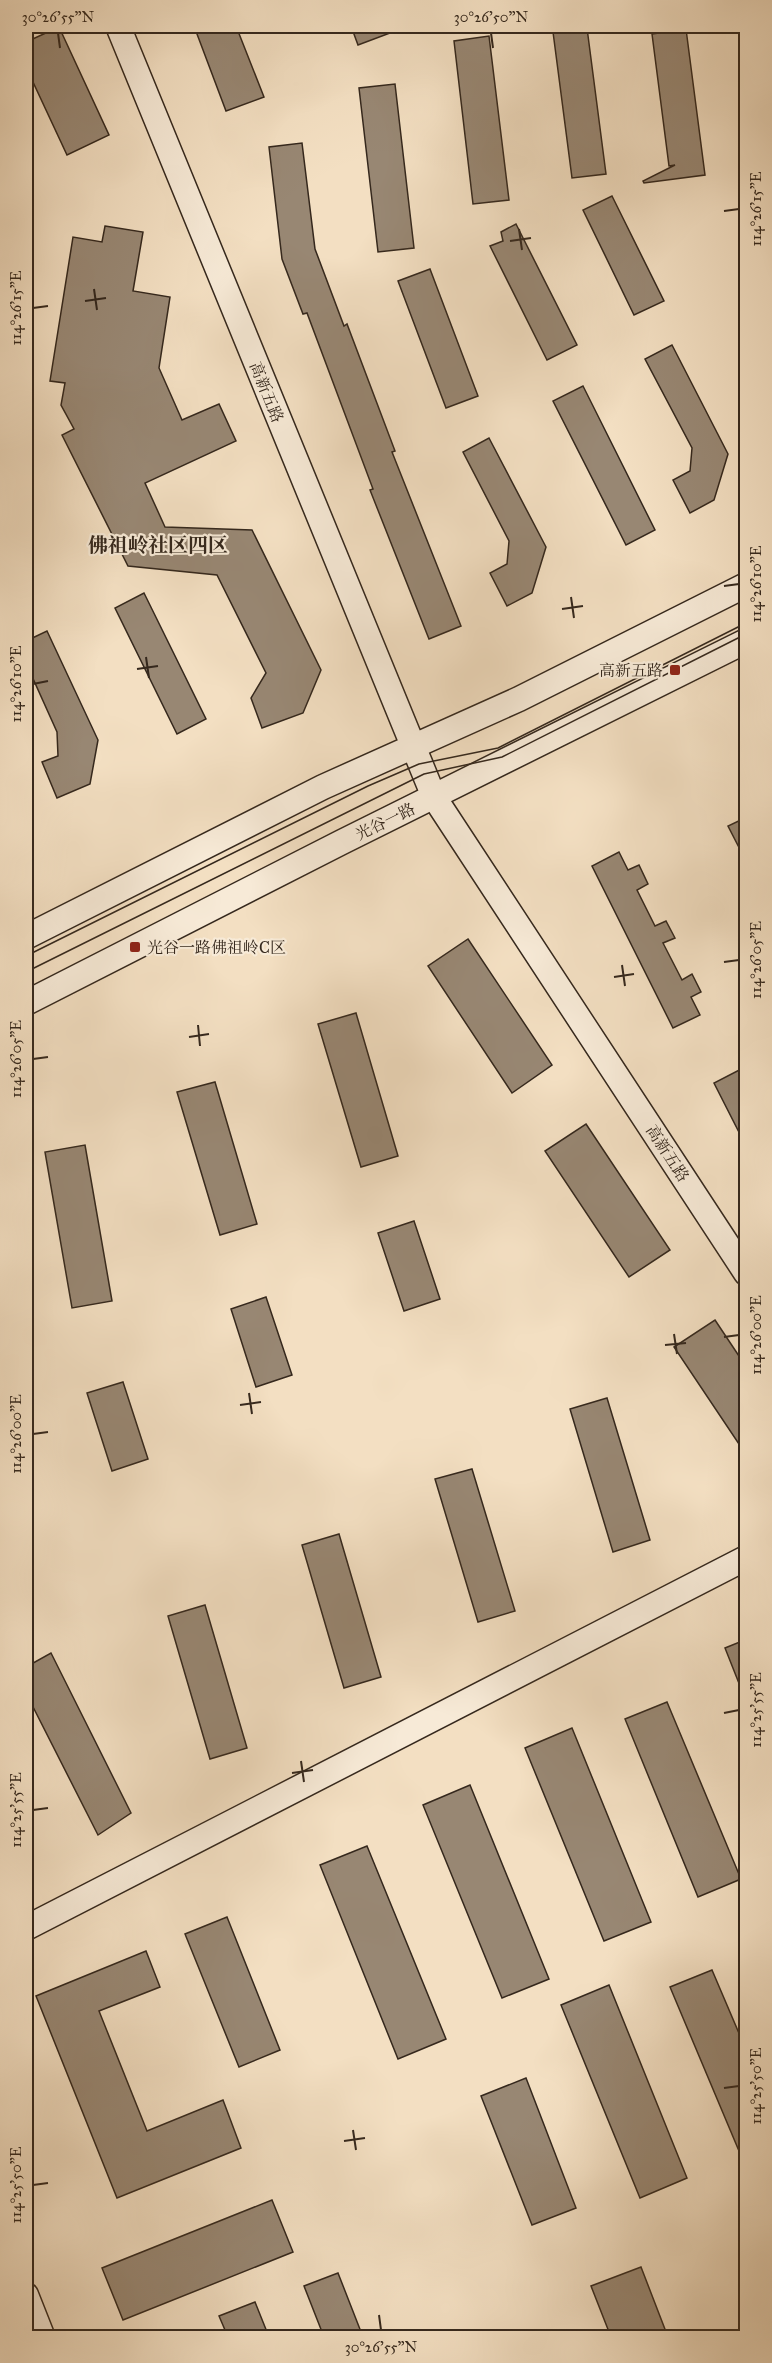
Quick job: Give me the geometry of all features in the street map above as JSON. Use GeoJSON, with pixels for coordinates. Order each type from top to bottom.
{"type":"FeatureCollection","features":[{"type":"Feature","properties":{"kind":"main road","name":"高新五路"},"geometry":{"type":"LineString","coordinates":[[118,26],[434,797],[747,1273]]}},
{"type":"Feature","properties":{"kind":"main road"},"geometry":{"type":"LineString","coordinates":[[26,937],[322,787],[519,699],[747,585]]}},
{"type":"Feature","properties":{"kind":"main road","name":"光谷一路"},"geometry":{"type":"LineString","coordinates":[[26,1003],[747,641]]}},
{"type":"Feature","properties":{"kind":"main road"},"geometry":{"type":"LineString","coordinates":[[26,1912],[747,1542]]}},
{"type":"Feature","properties":{"kind":"main road"},"geometry":{"type":"LineString","coordinates":[[26,1928],[747,1558]]}},
{"type":"Feature","properties":{"kind":"main road"},"geometry":{"type":"LineString","coordinates":[[26,2295],[43,2337]]}},
{"type":"Feature","properties":{"kind":"building"},"geometry":{"type":"Polygon","coordinates":[[[194,26],[236,26],[264,97],[226,111],[194,26]]]}},
{"type":"Feature","properties":{"kind":"building"},"geometry":{"type":"Polygon","coordinates":[[[351,26],[406,26],[406,27],[358,45],[351,26]]]}},
{"type":"Feature","properties":{"kind":"building"},"geometry":{"type":"Polygon","coordinates":[[[59,27],[109,135],[67,155],[26,67],[26,42],[59,27]]]}},
{"type":"Feature","properties":{"kind":"building"},"geometry":{"type":"Polygon","coordinates":[[[587,28],[606,174],[572,178],[553,32],[587,28]]]}},
{"type":"Feature","properties":{"kind":"building"},"geometry":{"type":"Polygon","coordinates":[[[686,29],[705,175],[644,183],[643,181],[675,165],[669,166],[652,34],[686,29]]]}},
{"type":"Feature","properties":{"kind":"building"},"geometry":{"type":"Polygon","coordinates":[[[489,36],[509,200],[473,204],[454,41],[489,36]]]}},
{"type":"Feature","properties":{"kind":"building"},"geometry":{"type":"Polygon","coordinates":[[[395,84],[414,248],[378,252],[359,88],[395,84]]]}},
{"type":"Feature","properties":{"kind":"building"},"geometry":{"type":"Polygon","coordinates":[[[302,143],[315,249],[344,326],[347,324],[395,451],[392,452],[461,626],[429,639],[370,490],[373,489],[307,313],[303,314],[282,259],[269,147],[302,143]]]}},
{"type":"Feature","properties":{"kind":"building"},"geometry":{"type":"Polygon","coordinates":[[[612,196],[664,301],[634,315],[583,210],[612,196]]]}},
{"type":"Feature","properties":{"kind":"building"},"geometry":{"type":"Polygon","coordinates":[[[516,224],[577,345],[547,360],[490,246],[503,241],[501,232],[516,224]]]}},
{"type":"Feature","properties":{"kind":"building"},"geometry":{"type":"Polygon","coordinates":[[[105,226],[143,232],[133,291],[170,297],[159,368],[182,420],[219,404],[236,441],[145,483],[165,527],[252,530],[321,670],[303,713],[262,728],[251,698],[266,673],[217,575],[128,566],[62,435],[74,429],[61,405],[65,383],[50,381],[73,237],[102,242],[105,226]]]}},
{"type":"Feature","properties":{"kind":"building"},"geometry":{"type":"Polygon","coordinates":[[[430,269],[478,396],[446,408],[398,281],[430,269]]]}},
{"type":"Feature","properties":{"kind":"building"},"geometry":{"type":"Polygon","coordinates":[[[672,345],[728,454],[714,500],[690,513],[673,480],[690,471],[692,448],[645,359],[672,345]]]}},
{"type":"Feature","properties":{"kind":"building"},"geometry":{"type":"Polygon","coordinates":[[[583,386],[655,530],[626,545],[553,401],[583,386]]]}},
{"type":"Feature","properties":{"kind":"building"},"geometry":{"type":"Polygon","coordinates":[[[489,438],[546,547],[532,593],[507,606],[490,573],[507,564],[509,541],[463,452],[489,438]]]}},
{"type":"Feature","properties":{"kind":"building"},"geometry":{"type":"Polygon","coordinates":[[[144,593],[206,719],[177,734],[115,608],[144,593]]]}},
{"type":"Feature","properties":{"kind":"building"},"geometry":{"type":"Polygon","coordinates":[[[47,631],[98,740],[90,784],[57,798],[42,762],[58,756],[57,732],[26,663],[26,641],[47,631]]]}},
{"type":"Feature","properties":{"kind":"building"},"geometry":{"type":"Polygon","coordinates":[[[747,817],[747,863],[728,826],[747,817]]]}},
{"type":"Feature","properties":{"kind":"building"},"geometry":{"type":"Polygon","coordinates":[[[619,852],[628,870],[639,865],[648,884],[637,890],[655,926],[666,921],[675,938],[663,943],[682,980],[692,974],[701,992],[691,997],[700,1015],[673,1028],[592,866],[619,852]]]}},
{"type":"Feature","properties":{"kind":"building"},"geometry":{"type":"Polygon","coordinates":[[[468,939],[552,1065],[512,1093],[428,966],[468,939]]]}},
{"type":"Feature","properties":{"kind":"building"},"geometry":{"type":"Polygon","coordinates":[[[356,1013],[398,1156],[361,1167],[318,1024],[356,1013]]]}},
{"type":"Feature","properties":{"kind":"building"},"geometry":{"type":"Polygon","coordinates":[[[747,1066],[747,1148],[714,1083],[747,1066]]]}},
{"type":"Feature","properties":{"kind":"building"},"geometry":{"type":"Polygon","coordinates":[[[215,1082],[257,1224],[220,1235],[177,1092],[215,1082]]]}},
{"type":"Feature","properties":{"kind":"building"},"geometry":{"type":"Polygon","coordinates":[[[586,1124],[670,1250],[629,1277],[545,1151],[586,1124]]]}},
{"type":"Feature","properties":{"kind":"building"},"geometry":{"type":"Polygon","coordinates":[[[85,1145],[112,1301],[72,1308],[45,1152],[85,1145]]]}},
{"type":"Feature","properties":{"kind":"building"},"geometry":{"type":"Polygon","coordinates":[[[414,1221],[440,1299],[404,1311],[378,1233],[414,1221]]]}},
{"type":"Feature","properties":{"kind":"building"},"geometry":{"type":"Polygon","coordinates":[[[266,1297],[292,1375],[256,1387],[231,1309],[266,1297]]]}},
{"type":"Feature","properties":{"kind":"building"},"geometry":{"type":"Polygon","coordinates":[[[715,1320],[747,1368],[747,1456],[674,1347],[715,1320]]]}},
{"type":"Feature","properties":{"kind":"building"},"geometry":{"type":"Polygon","coordinates":[[[123,1382],[148,1459],[112,1471],[87,1393],[123,1382]]]}},
{"type":"Feature","properties":{"kind":"building"},"geometry":{"type":"Polygon","coordinates":[[[607,1398],[650,1540],[613,1552],[570,1409],[607,1398]]]}},
{"type":"Feature","properties":{"kind":"building"},"geometry":{"type":"Polygon","coordinates":[[[472,1469],[515,1611],[478,1622],[435,1479],[472,1469]]]}},
{"type":"Feature","properties":{"kind":"building"},"geometry":{"type":"Polygon","coordinates":[[[339,1534],[381,1677],[344,1688],[302,1545],[339,1534]]]}},
{"type":"Feature","properties":{"kind":"building"},"geometry":{"type":"Polygon","coordinates":[[[205,1605],[247,1748],[210,1759],[168,1616],[205,1605]]]}},
{"type":"Feature","properties":{"kind":"building"},"geometry":{"type":"Polygon","coordinates":[[[747,1639],[747,1701],[746,1701],[725,1648],[747,1639]]]}},
{"type":"Feature","properties":{"kind":"building"},"geometry":{"type":"Polygon","coordinates":[[[51,1653],[131,1813],[98,1835],[30,1701],[26,1703],[26,1667],[51,1653]]]}},
{"type":"Feature","properties":{"kind":"building"},"geometry":{"type":"Polygon","coordinates":[[[667,1702],[741,1879],[698,1897],[625,1719],[667,1702]]]}},
{"type":"Feature","properties":{"kind":"building"},"geometry":{"type":"Polygon","coordinates":[[[572,1728],[651,1922],[604,1941],[525,1748],[572,1728]]]}},
{"type":"Feature","properties":{"kind":"building"},"geometry":{"type":"Polygon","coordinates":[[[470,1785],[549,1979],[502,1998],[423,1805],[470,1785]]]}},
{"type":"Feature","properties":{"kind":"building"},"geometry":{"type":"Polygon","coordinates":[[[367,1846],[446,2039],[398,2059],[320,1865],[367,1846]]]}},
{"type":"Feature","properties":{"kind":"building"},"geometry":{"type":"Polygon","coordinates":[[[227,1917],[280,2050],[239,2067],[185,1934],[227,1917]]]}},
{"type":"Feature","properties":{"kind":"building"},"geometry":{"type":"Polygon","coordinates":[[[146,1951],[160,1987],[99,2011],[147,2131],[223,2100],[241,2148],[117,2198],[36,1996],[146,1951]]]}},
{"type":"Feature","properties":{"kind":"building"},"geometry":{"type":"Polygon","coordinates":[[[712,1970],[747,2052],[747,2170],[670,1987],[712,1970]]]}},
{"type":"Feature","properties":{"kind":"building"},"geometry":{"type":"Polygon","coordinates":[[[609,1985],[687,2178],[640,2198],[561,2005],[609,1985]]]}},
{"type":"Feature","properties":{"kind":"building"},"geometry":{"type":"Polygon","coordinates":[[[526,2078],[576,2208],[532,2225],[481,2096],[526,2078]]]}},
{"type":"Feature","properties":{"kind":"building"},"geometry":{"type":"Polygon","coordinates":[[[272,2200],[293,2252],[123,2320],[102,2268],[272,2200]]]}},
{"type":"Feature","properties":{"kind":"building"},"geometry":{"type":"Polygon","coordinates":[[[641,2267],[668,2337],[611,2337],[591,2286],[641,2267]]]}},
{"type":"Feature","properties":{"kind":"building"},"geometry":{"type":"Polygon","coordinates":[[[338,2273],[363,2337],[324,2337],[304,2286],[338,2273]]]}},
{"type":"Feature","properties":{"kind":"building"},"geometry":{"type":"Polygon","coordinates":[[[255,2302],[269,2337],[228,2337],[219,2316],[255,2302]]]}},
{"type":"Feature","properties":{"kind":"tram line"},"geometry":{"type":"LineString","coordinates":[[26,956],[368,786],[419,764],[498,748],[746,623]]}},
{"type":"Feature","properties":{"kind":"tram line"},"geometry":{"type":"LineString","coordinates":[[26,972],[424,774],[502,757],[746,634]]}},
{"type":"Feature","properties":{"kind":"place","name":"高新五路"},"geometry":{"type":"Point","coordinates":[675,670]}},
{"type":"Feature","properties":{"kind":"place","name":"光谷一路佛祖岭C区"},"geometry":{"type":"Point","coordinates":[135,947]}},
{"type":"Feature","properties":{"kind":"district","name":"佛祖岭社区四区"},"geometry":{"type":"Point","coordinates":[158,545]}}]}
